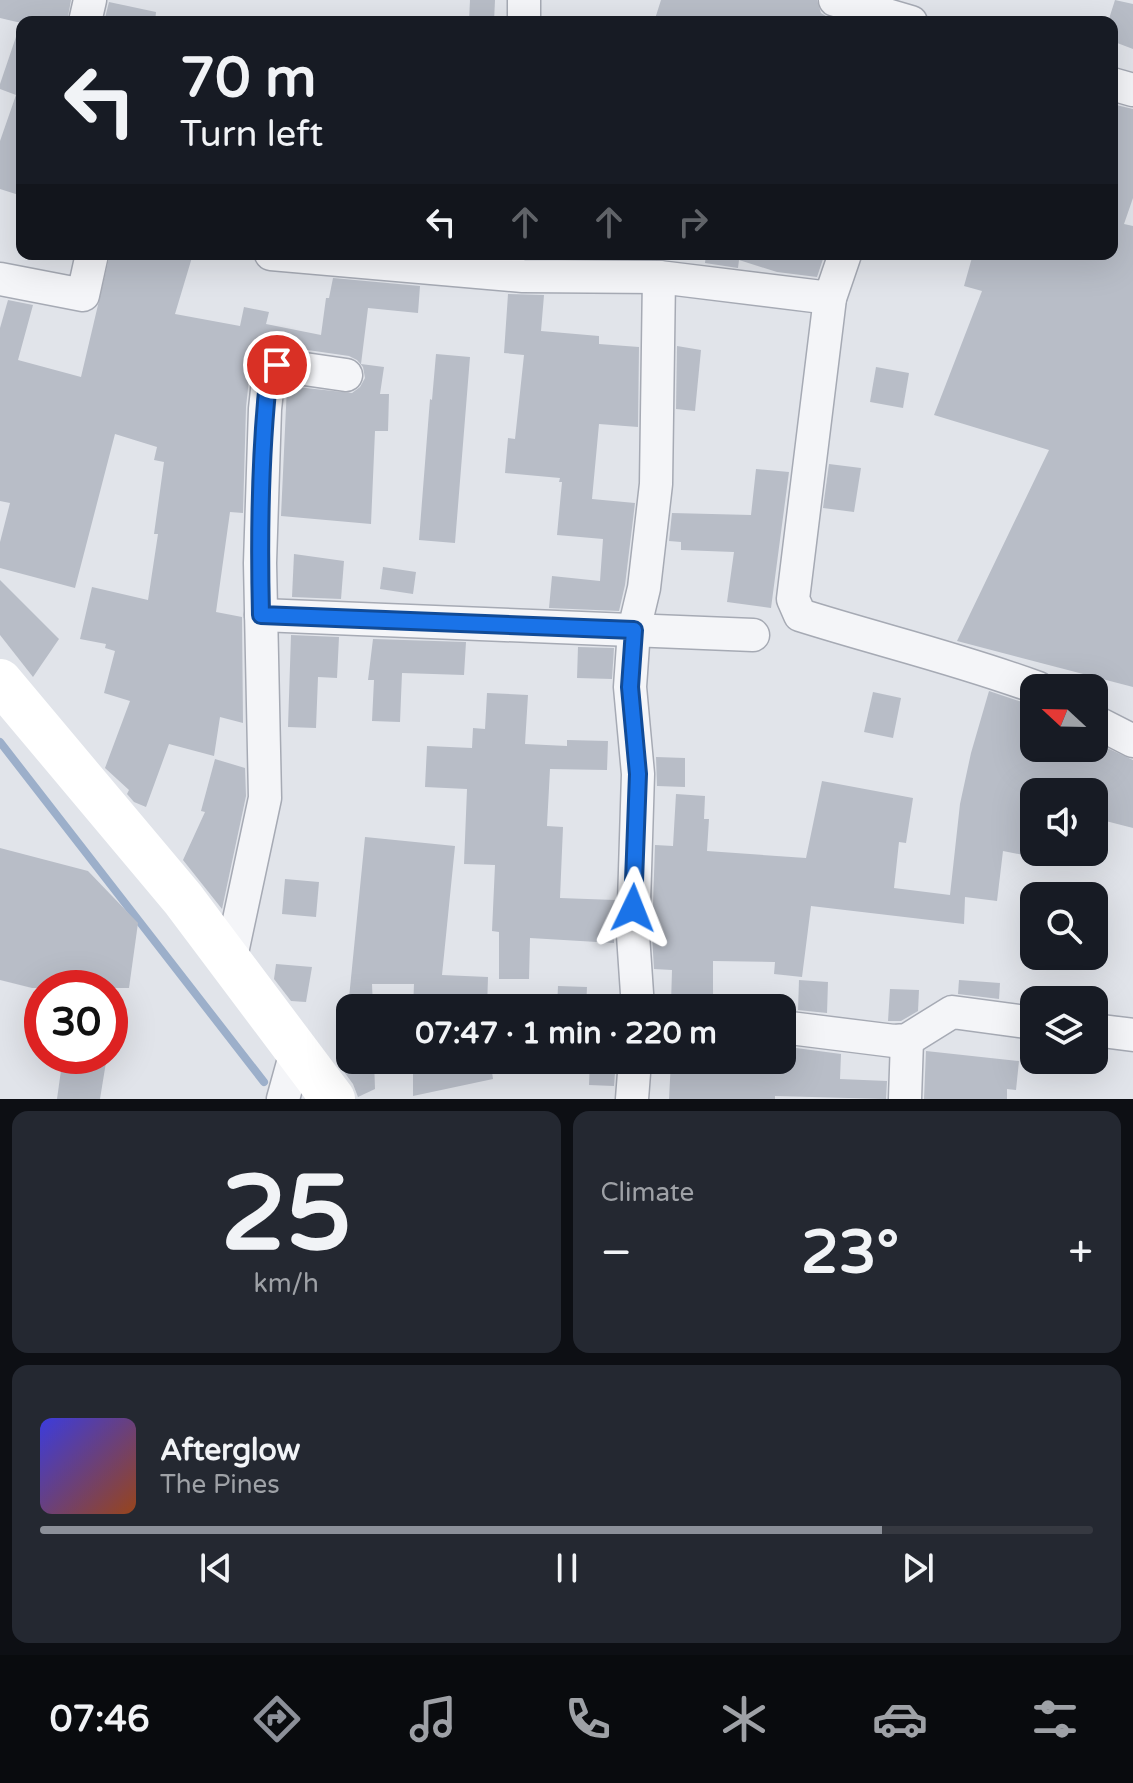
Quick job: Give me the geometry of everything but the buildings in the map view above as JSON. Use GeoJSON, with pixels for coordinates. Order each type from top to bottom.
{"type":"FeatureCollection","features":[{"type":"Feature","properties":{"kind":"main road"},"geometry":{"type":"LineString","coordinates":[[0,681],[183,899],[333,1099]]}},
{"type":"Feature","properties":{"kind":"street"},"geometry":{"type":"LineString","coordinates":[[835,0],[890,16]]}},
{"type":"Feature","properties":{"kind":"street"},"geometry":{"type":"LineString","coordinates":[[0,279],[83,295],[91,260]]}},
{"type":"Feature","properties":{"kind":"street"},"geometry":{"type":"LineString","coordinates":[[408,260],[523,265],[659,277],[830,298]]}},
{"type":"Feature","properties":{"kind":"street"},"geometry":{"type":"LineString","coordinates":[[843,260],[830,298],[793,599],[800,615],[981,667],[1020,681]]}},
{"type":"Feature","properties":{"kind":"street"},"geometry":{"type":"LineString","coordinates":[[637,994],[633,935],[638,774],[630,687],[634,630],[644,588],[656,484],[659,277]]}},
{"type":"Feature","properties":{"kind":"street"},"geometry":{"type":"LineString","coordinates":[[230,962],[265,798],[262,481],[269,372],[277,365],[346,375]]}},
{"type":"Feature","properties":{"kind":"street"},"geometry":{"type":"LineString","coordinates":[[261,615],[753,635]]}},
{"type":"Feature","properties":{"kind":"street"},"geometry":{"type":"LineString","coordinates":[[1108,728],[1133,741]]}},
{"type":"Feature","properties":{"kind":"street"},"geometry":{"type":"LineString","coordinates":[[796,1029],[894,1041],[907,1040],[952,1012],[1020,1021]]}},
{"type":"Feature","properties":{"kind":"street"},"geometry":{"type":"LineString","coordinates":[[1108,1032],[1133,1035]]}},
{"type":"Feature","properties":{"kind":"street"},"geometry":{"type":"LineString","coordinates":[[905,1099],[907,1040]]}},
{"type":"Feature","properties":{"kind":"street"},"geometry":{"type":"LineString","coordinates":[[283,1099],[296,1052]]}},
{"type":"Feature","properties":{"kind":"street"},"geometry":{"type":"LineString","coordinates":[[632,1099],[634,1074]]}},
{"type":"Feature","properties":{"kind":"waterway"},"geometry":{"type":"LineString","coordinates":[[0,742],[264,1082]]}},
{"type":"Feature","properties":{"kind":"route"},"geometry":{"type":"LineString","coordinates":[[277,365],[269,372],[265,409],[261,615],[634,630],[630,687],[638,774],[633,908]]}}]}
